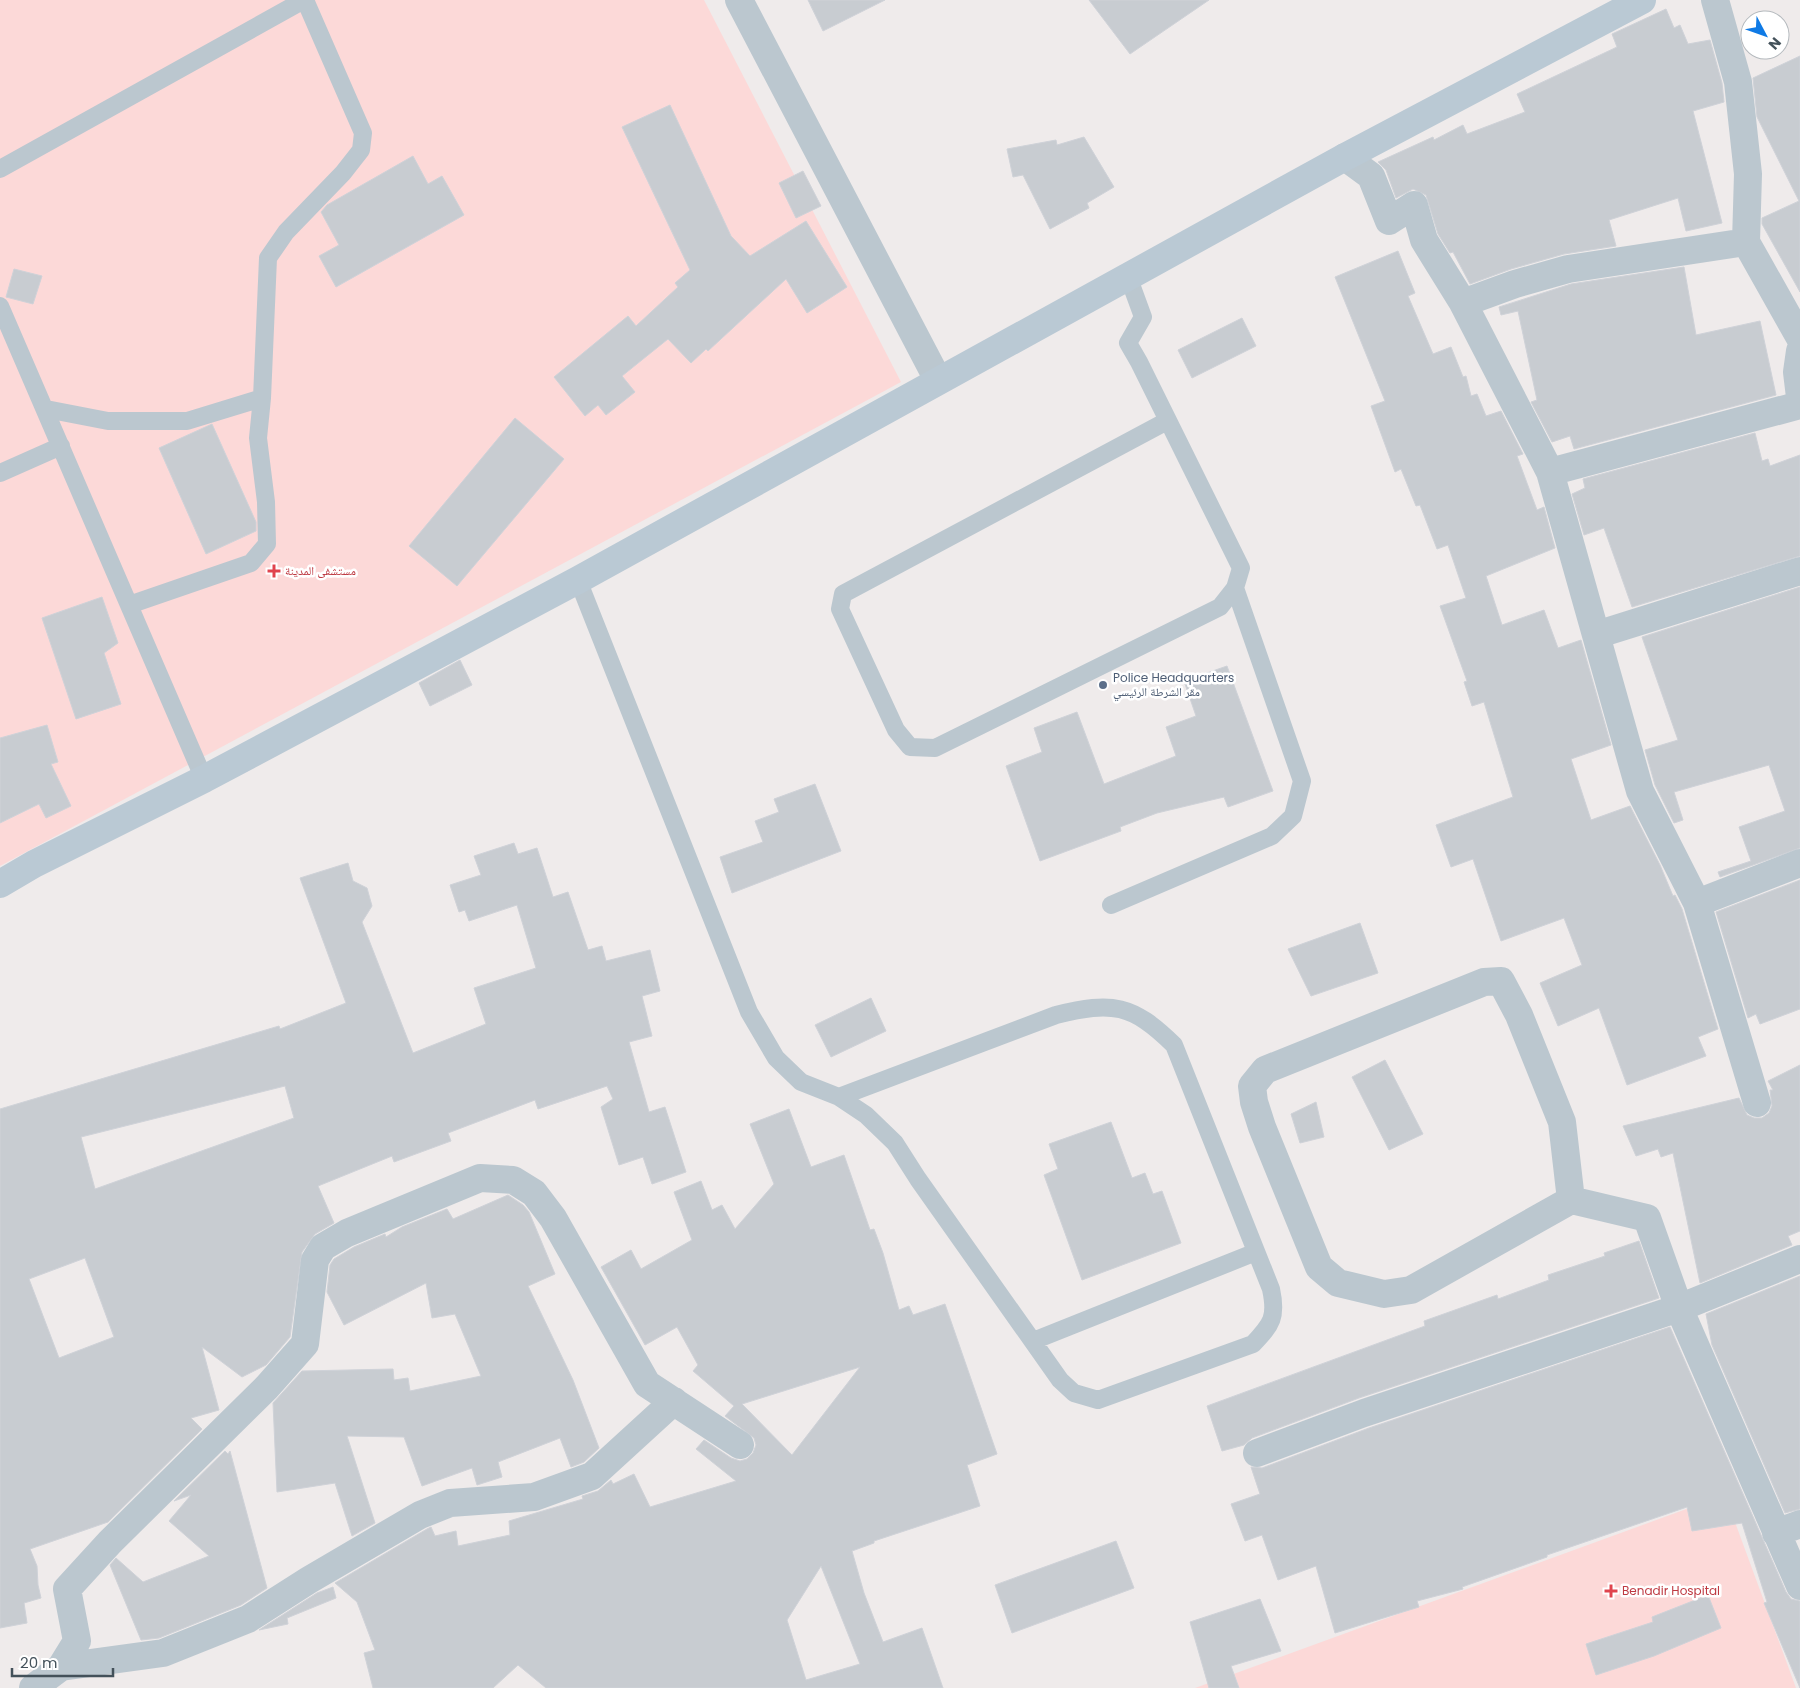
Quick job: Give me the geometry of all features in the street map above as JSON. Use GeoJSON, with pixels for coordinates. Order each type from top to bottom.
{"type":"FeatureCollection","features":[{"type":"Feature","properties":{"kind":"street"},"geometry":{"type":"LineString","coordinates":[[739,0],[938,380]]}},
{"type":"Feature","properties":{"kind":"street"},"geometry":{"type":"LineString","coordinates":[[0,884],[34,864],[204,780],[578,580],[1344,157],[1642,0]]}},
{"type":"Feature","properties":{"kind":"street"},"geometry":{"type":"LineString","coordinates":[[1715,0],[1738,82],[1748,174],[1746,242],[1800,338]]}},
{"type":"Feature","properties":{"kind":"street"},"geometry":{"type":"LineString","coordinates":[[1344,157],[1371,176],[1389,221],[1414,205],[1424,240],[1463,303],[1550,472],[1640,791],[1697,903],[1756,1103]]}},
{"type":"Feature","properties":{"kind":"street"},"geometry":{"type":"LineString","coordinates":[[1463,303],[1514,284],[1568,269],[1746,242]]}},
{"type":"Feature","properties":{"kind":"street"},"geometry":{"type":"LineString","coordinates":[[1550,472],[1800,405]]}},
{"type":"Feature","properties":{"kind":"street"},"geometry":{"type":"LineString","coordinates":[[1596,635],[1800,571]]}},
{"type":"Feature","properties":{"kind":"street"},"geometry":{"type":"LineString","coordinates":[[1697,903],[1800,863]]}},
{"type":"Feature","properties":{"kind":"street"},"geometry":{"type":"LineString","coordinates":[[1571,1200],[1562,1122],[1519,1015],[1501,981],[1484,982],[1265,1070],[1252,1086],[1254,1102],[1262,1127],[1319,1267],[1338,1283],[1384,1294],[1411,1290],[1571,1200],[1647,1218],[1679,1308],[1788,1528],[1800,1586]]}},
{"type":"Feature","properties":{"kind":"street"},"geometry":{"type":"LineString","coordinates":[[33,1688],[61,1668],[77,1641],[67,1590],[110,1542],[267,1387],[305,1344],[315,1260],[323,1247],[346,1233],[480,1178],[513,1180],[534,1193],[553,1218],[647,1384],[740,1445]]}},
{"type":"Feature","properties":{"kind":"street"},"geometry":{"type":"LineString","coordinates":[[1257,1454],[1364,1413],[1679,1308],[1800,1259]]}},
{"type":"Feature","properties":{"kind":"street"},"geometry":{"type":"LineString","coordinates":[[61,1668],[163,1653],[248,1619],[309,1580],[412,1520],[450,1503],[534,1497],[592,1476],[674,1401]]}},
{"type":"Feature","properties":{"kind":"lane"},"geometry":{"type":"LineString","coordinates":[[0,169],[304,0],[363,134],[361,150],[343,173],[286,232],[268,258],[262,398],[258,438],[266,502],[267,544],[251,563],[129,605]]}},
{"type":"Feature","properties":{"kind":"lane"},"geometry":{"type":"LineString","coordinates":[[1128,276],[1143,317],[1128,343],[1167,420],[1241,568],[1235,588],[1220,607],[935,748],[910,747],[896,730],[840,609],[843,594],[862,582],[1167,420]]}},
{"type":"Feature","properties":{"kind":"lane"},"geometry":{"type":"LineString","coordinates":[[0,306],[46,409],[204,780]]}},
{"type":"Feature","properties":{"kind":"lane"},"geometry":{"type":"LineString","coordinates":[[46,409],[108,421],[187,421],[262,398]]}},
{"type":"Feature","properties":{"kind":"lane"},"geometry":{"type":"LineString","coordinates":[[0,473],[61,446]]}},
{"type":"Feature","properties":{"kind":"lane"},"geometry":{"type":"LineString","coordinates":[[578,580],[749,1012],[776,1058],[801,1082],[839,1097],[866,1115],[896,1143],[918,1179],[1060,1380],[1074,1393],[1098,1400],[1253,1344],[1270,1326],[1275,1308],[1271,1289],[1174,1045],[1153,1024],[1125,1010],[1091,1007],[1056,1016],[839,1097]]}},
{"type":"Feature","properties":{"kind":"lane"},"geometry":{"type":"LineString","coordinates":[[1111,905],[1272,836],[1293,816],[1302,781],[1235,588]]}},
{"type":"Feature","properties":{"kind":"lane"},"geometry":{"type":"LineString","coordinates":[[1034,1342],[1256,1252]]}},
{"type":"Feature","properties":{"kind":"shaded area","name":"مستشفى المدينة"},"geometry":{"type":"Polygon","coordinates":[[[0,0],[704,0],[901,382],[0,866],[0,0]]]}},
{"type":"Feature","properties":{"kind":"shaded area","name":"Benadir Hospital"},"geometry":{"type":"Polygon","coordinates":[[[1725,1495],[1796,1688],[1195,1688],[1725,1495]]]}},
{"type":"Feature","properties":{"kind":"building"},"geometry":{"type":"Polygon","coordinates":[[[808,0],[885,0],[823,31],[808,0]]]}},
{"type":"Feature","properties":{"kind":"building"},"geometry":{"type":"Polygon","coordinates":[[[1089,0],[1209,0],[1130,54],[1089,0]]]}},
{"type":"Feature","properties":{"kind":"building"},"geometry":{"type":"Polygon","coordinates":[[[1666,9],[1674,28],[1680,25],[1688,44],[1710,40],[1722,83],[1724,102],[1693,111],[1722,223],[1686,231],[1678,198],[1609,220],[1616,246],[1564,254],[1511,269],[1470,284],[1453,252],[1450,253],[1438,234],[1426,195],[1413,189],[1396,198],[1386,170],[1378,162],[1433,137],[1434,140],[1463,125],[1467,134],[1525,112],[1517,94],[1617,47],[1612,34],[1666,9]]]}},
{"type":"Feature","properties":{"kind":"building"},"geometry":{"type":"Polygon","coordinates":[[[1800,56],[1800,292],[1762,224],[1762,218],[1799,201],[1757,117],[1753,78],[1800,56]]]}},
{"type":"Feature","properties":{"kind":"building"},"geometry":{"type":"Polygon","coordinates":[[[670,105],[731,236],[750,256],[806,221],[847,287],[807,313],[786,279],[708,351],[706,349],[691,363],[668,339],[622,376],[635,392],[606,415],[598,405],[585,416],[554,377],[628,316],[636,326],[678,287],[675,283],[690,270],[622,127],[670,105]]]}},
{"type":"Feature","properties":{"kind":"building"},"geometry":{"type":"Polygon","coordinates":[[[1084,137],[1114,187],[1087,203],[1089,208],[1050,229],[1023,175],[1013,177],[1007,149],[1056,140],[1057,145],[1084,137]]]}},
{"type":"Feature","properties":{"kind":"building"},"geometry":{"type":"Polygon","coordinates":[[[413,156],[428,184],[442,176],[464,215],[336,287],[319,256],[339,245],[321,212],[327,205],[413,156]]]}},
{"type":"Feature","properties":{"kind":"building"},"geometry":{"type":"Polygon","coordinates":[[[803,171],[821,206],[796,218],[779,183],[803,171]]]}},
{"type":"Feature","properties":{"kind":"building"},"geometry":{"type":"Polygon","coordinates":[[[1398,251],[1415,293],[1408,296],[1433,354],[1451,347],[1463,377],[1466,376],[1471,396],[1477,394],[1486,416],[1501,411],[1523,454],[1517,456],[1537,510],[1544,507],[1555,548],[1486,576],[1502,625],[1544,610],[1558,648],[1581,640],[1611,745],[1571,759],[1591,820],[1630,806],[1660,865],[1673,896],[1675,895],[1682,909],[1718,1029],[1698,1037],[1706,1056],[1627,1085],[1599,1008],[1558,1026],[1540,983],[1582,965],[1564,918],[1501,941],[1473,859],[1451,867],[1436,825],[1513,797],[1484,702],[1472,706],[1464,682],[1467,681],[1440,606],[1466,598],[1448,545],[1437,549],[1420,505],[1416,506],[1401,469],[1395,472],[1371,406],[1385,401],[1335,277],[1398,251]]]}},
{"type":"Feature","properties":{"kind":"building"},"geometry":{"type":"Polygon","coordinates":[[[1684,267],[1696,335],[1760,321],[1776,395],[1574,449],[1570,436],[1552,442],[1531,402],[1537,400],[1518,311],[1501,315],[1499,307],[1571,284],[1684,267]]]}},
{"type":"Feature","properties":{"kind":"building"},"geometry":{"type":"Polygon","coordinates":[[[14,269],[42,276],[33,304],[6,297],[14,269]]]}},
{"type":"Feature","properties":{"kind":"building"},"geometry":{"type":"Polygon","coordinates":[[[1242,318],[1256,346],[1192,378],[1178,350],[1242,318]]]}},
{"type":"Feature","properties":{"kind":"building"},"geometry":{"type":"Polygon","coordinates":[[[515,418],[564,459],[457,586],[409,546],[515,418]]]}},
{"type":"Feature","properties":{"kind":"building"},"geometry":{"type":"Polygon","coordinates":[[[212,424],[256,522],[256,531],[206,554],[159,448],[212,424]]]}},
{"type":"Feature","properties":{"kind":"building"},"geometry":{"type":"Polygon","coordinates":[[[1755,433],[1762,461],[1768,459],[1770,466],[1800,455],[1800,556],[1632,607],[1604,528],[1584,535],[1572,494],[1585,488],[1583,479],[1755,433]]]}},
{"type":"Feature","properties":{"kind":"building"},"geometry":{"type":"Polygon","coordinates":[[[1800,587],[1800,848],[1720,877],[1718,872],[1751,861],[1739,827],[1785,811],[1769,765],[1674,792],[1683,820],[1674,823],[1655,785],[1645,750],[1678,740],[1642,637],[1800,587]]]}},
{"type":"Feature","properties":{"kind":"building"},"geometry":{"type":"Polygon","coordinates":[[[102,597],[118,643],[104,653],[121,704],[76,719],[42,618],[102,597]]]}},
{"type":"Feature","properties":{"kind":"building"},"geometry":{"type":"Polygon","coordinates":[[[460,660],[472,685],[430,706],[419,683],[460,660]]]}},
{"type":"Feature","properties":{"kind":"building"},"geometry":{"type":"Polygon","coordinates":[[[1227,666],[1273,791],[1228,807],[1224,797],[1157,813],[1120,827],[1121,831],[1040,861],[1006,766],[1042,752],[1034,728],[1077,712],[1104,784],[1176,756],[1166,727],[1196,716],[1184,681],[1227,666]]]}},
{"type":"Feature","properties":{"kind":"building"},"geometry":{"type":"Polygon","coordinates":[[[47,725],[58,762],[51,764],[71,806],[46,818],[39,804],[0,823],[0,738],[47,725]]]}},
{"type":"Feature","properties":{"kind":"building"},"geometry":{"type":"Polygon","coordinates":[[[815,784],[841,851],[732,893],[720,857],[763,842],[755,821],[779,812],[774,799],[815,784]]]}},
{"type":"Feature","properties":{"kind":"building"},"geometry":{"type":"Polygon","coordinates":[[[514,843],[518,854],[537,848],[553,897],[568,892],[588,950],[602,946],[606,961],[650,950],[660,991],[642,996],[652,1036],[629,1042],[649,1112],[665,1107],[686,1172],[652,1184],[643,1157],[619,1165],[601,1107],[613,1099],[607,1086],[538,1109],[535,1100],[448,1133],[451,1141],[394,1162],[392,1156],[318,1186],[334,1223],[315,1234],[302,1252],[290,1337],[266,1365],[242,1377],[202,1347],[219,1410],[191,1418],[202,1429],[108,1522],[30,1549],[37,1566],[41,1598],[24,1603],[27,1623],[0,1628],[0,1109],[279,1026],[280,1029],[346,1003],[300,878],[348,863],[353,881],[367,888],[372,906],[362,922],[413,1053],[486,1024],[474,988],[536,968],[517,905],[469,921],[465,910],[459,912],[450,885],[481,875],[474,856],[514,843]],[[285,1086],[81,1137],[95,1189],[294,1118],[285,1086]],[[85,1258],[29,1279],[59,1358],[114,1337],[85,1258]]]}},
{"type":"Feature","properties":{"kind":"building"},"geometry":{"type":"Polygon","coordinates":[[[1800,880],[1800,1009],[1760,1024],[1756,1014],[1748,1018],[1716,912],[1800,880]]]}},
{"type":"Feature","properties":{"kind":"building"},"geometry":{"type":"Polygon","coordinates":[[[1360,923],[1378,973],[1311,996],[1288,949],[1360,923]]]}},
{"type":"Feature","properties":{"kind":"building"},"geometry":{"type":"Polygon","coordinates":[[[871,998],[886,1031],[831,1057],[815,1025],[871,998]]]}},
{"type":"Feature","properties":{"kind":"building"},"geometry":{"type":"Polygon","coordinates":[[[1385,1060],[1423,1134],[1389,1150],[1352,1077],[1385,1060]]]}},
{"type":"Feature","properties":{"kind":"building"},"geometry":{"type":"Polygon","coordinates":[[[1800,1065],[1800,1231],[1788,1236],[1792,1245],[1700,1283],[1673,1153],[1661,1157],[1658,1149],[1636,1156],[1623,1126],[1739,1098],[1747,1115],[1754,1118],[1762,1118],[1769,1113],[1772,1106],[1770,1090],[1773,1090],[1768,1081],[1800,1065]]]}},
{"type":"Feature","properties":{"kind":"building"},"geometry":{"type":"Polygon","coordinates":[[[1316,1102],[1324,1137],[1300,1143],[1291,1114],[1316,1102]]]}},
{"type":"Feature","properties":{"kind":"building"},"geometry":{"type":"Polygon","coordinates":[[[789,1109],[811,1167],[844,1155],[870,1230],[874,1229],[883,1253],[899,1310],[909,1306],[913,1315],[945,1304],[997,1454],[967,1465],[980,1506],[874,1541],[874,1543],[852,1551],[864,1593],[883,1642],[922,1628],[943,1688],[546,1688],[518,1665],[493,1688],[373,1688],[364,1653],[375,1650],[357,1602],[335,1583],[427,1529],[431,1527],[435,1536],[456,1531],[458,1546],[510,1535],[509,1521],[583,1499],[582,1496],[598,1491],[611,1480],[613,1484],[634,1474],[650,1507],[736,1481],[696,1449],[704,1440],[731,1458],[740,1461],[747,1459],[753,1453],[756,1445],[754,1438],[725,1416],[734,1406],[693,1371],[698,1365],[677,1327],[645,1345],[601,1267],[631,1250],[641,1269],[692,1240],[674,1192],[701,1181],[712,1210],[722,1205],[735,1229],[774,1184],[750,1124],[789,1109]],[[860,1367],[742,1404],[792,1455],[860,1367]],[[821,1566],[787,1620],[806,1680],[860,1664],[821,1566]]]}},
{"type":"Feature","properties":{"kind":"building"},"geometry":{"type":"Polygon","coordinates":[[[1111,1122],[1132,1178],[1145,1173],[1153,1194],[1162,1191],[1181,1243],[1082,1280],[1044,1175],[1058,1169],[1049,1144],[1111,1122]]]}},
{"type":"Feature","properties":{"kind":"building"},"geometry":{"type":"Polygon","coordinates":[[[508,1195],[523,1205],[529,1212],[555,1274],[528,1286],[573,1380],[599,1448],[584,1462],[571,1467],[560,1438],[498,1462],[502,1477],[477,1485],[472,1468],[422,1486],[404,1437],[347,1436],[375,1523],[352,1536],[335,1483],[277,1492],[273,1403],[302,1371],[393,1369],[394,1380],[408,1378],[410,1391],[481,1376],[455,1314],[432,1318],[426,1283],[344,1325],[327,1292],[330,1265],[334,1259],[354,1247],[385,1234],[386,1237],[402,1227],[447,1209],[453,1219],[508,1195]]]}},
{"type":"Feature","properties":{"kind":"building"},"geometry":{"type":"Polygon","coordinates":[[[1639,1241],[1659,1298],[1359,1398],[1252,1438],[1244,1445],[1222,1451],[1207,1406],[1425,1326],[1424,1321],[1497,1295],[1498,1299],[1549,1280],[1548,1275],[1605,1256],[1604,1253],[1639,1241]]]}},
{"type":"Feature","properties":{"kind":"building"},"geometry":{"type":"Polygon","coordinates":[[[1800,1276],[1800,1509],[1785,1513],[1712,1345],[1706,1314],[1800,1276]]]}},
{"type":"Feature","properties":{"kind":"building"},"geometry":{"type":"Polygon","coordinates":[[[1670,1327],[1786,1592],[1791,1599],[1800,1601],[1800,1688],[1764,1603],[1767,1602],[1742,1523],[1692,1531],[1687,1507],[1547,1555],[1547,1557],[1462,1587],[1463,1589],[1417,1601],[1419,1607],[1335,1633],[1316,1566],[1278,1580],[1262,1535],[1245,1541],[1231,1504],[1260,1494],[1251,1467],[1262,1468],[1369,1428],[1670,1327]]]}},
{"type":"Feature","properties":{"kind":"building"},"geometry":{"type":"Polygon","coordinates":[[[225,1451],[228,1454],[230,1451],[267,1588],[241,1605],[159,1638],[141,1640],[110,1565],[116,1558],[143,1582],[209,1556],[169,1521],[191,1495],[174,1501],[225,1451]]]}},
{"type":"Feature","properties":{"kind":"building"},"geometry":{"type":"Polygon","coordinates":[[[1116,1541],[1134,1588],[1012,1633],[995,1585],[1116,1541]]]}},
{"type":"Feature","properties":{"kind":"building"},"geometry":{"type":"Polygon","coordinates":[[[333,1587],[336,1598],[287,1618],[288,1624],[259,1630],[317,1593],[333,1587]]]}},
{"type":"Feature","properties":{"kind":"building"},"geometry":{"type":"Polygon","coordinates":[[[1708,1595],[1721,1628],[1654,1656],[1596,1675],[1586,1644],[1653,1622],[1652,1617],[1708,1595]]]}},
{"type":"Feature","properties":{"kind":"building"},"geometry":{"type":"Polygon","coordinates":[[[1260,1599],[1281,1651],[1231,1666],[1239,1688],[1209,1688],[1190,1622],[1260,1599]]]}},
{"type":"Feature","properties":{"kind":"place","name":"مستشفى المدينة"},"geometry":{"type":"Point","coordinates":[274,571]}},
{"type":"Feature","properties":{"kind":"place","name":"Police Headquarters مقر الشرطة الرئيسي"},"geometry":{"type":"Point","coordinates":[1103,685]}},
{"type":"Feature","properties":{"kind":"place","name":"Benadir Hospital"},"geometry":{"type":"Point","coordinates":[1611,1591]}}]}
